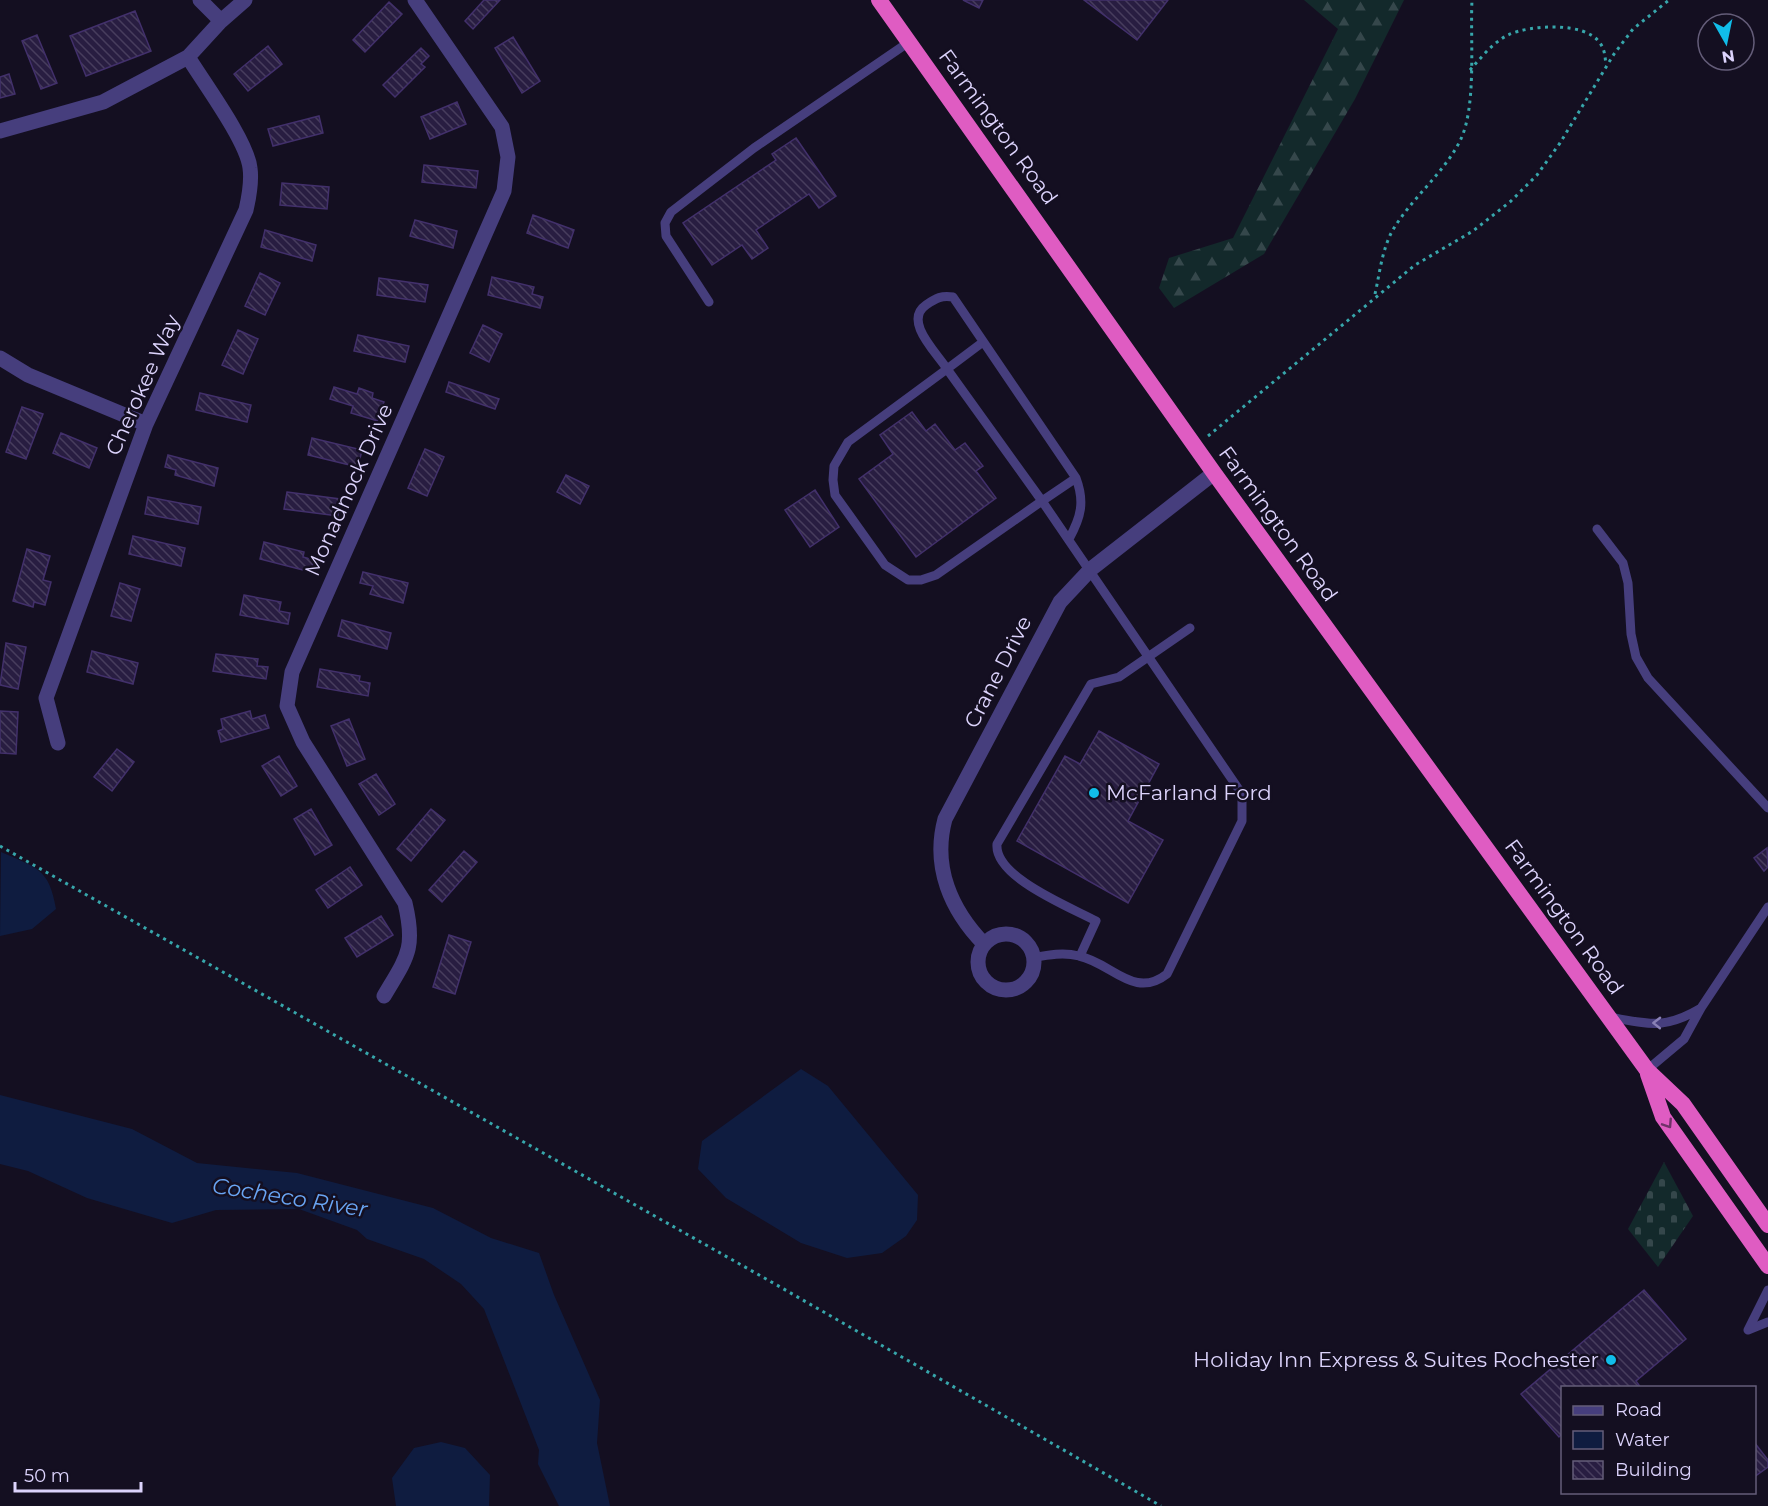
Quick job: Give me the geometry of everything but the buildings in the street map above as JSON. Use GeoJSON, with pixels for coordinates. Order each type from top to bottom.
{"type":"FeatureCollection","features":[{"type":"Feature","properties":{"kind":"highway","name":"Farmington Road"},"geometry":{"type":"LineString","coordinates":[[879,0],[1422,763],[1647,1070],[1683,1104],[1768,1225]]}},
{"type":"Feature","properties":{"kind":"highway","name":"Farmington Road"},"geometry":{"type":"LineString","coordinates":[[1647,1070],[1663,1117],[1768,1266]]}},
{"type":"Feature","properties":{"kind":"street"},"geometry":{"type":"LineString","coordinates":[[200,0],[221,21]]}},
{"type":"Feature","properties":{"kind":"street"},"geometry":{"type":"LineString","coordinates":[[0,131],[103,102],[188,57],[221,21],[245,0]]}},
{"type":"Feature","properties":{"kind":"street","name":"Monadnock Drive"},"geometry":{"type":"LineString","coordinates":[[384,996],[406,959],[412,931],[405,903],[303,742],[287,706],[292,672],[504,191],[508,157],[502,127],[415,0]]}},
{"type":"Feature","properties":{"kind":"street","name":"Cherokee Way"},"geometry":{"type":"LineString","coordinates":[[58,743],[46,698],[146,424],[246,210],[250,189],[250,167],[243,146],[188,57]]}},
{"type":"Feature","properties":{"kind":"street"},"geometry":{"type":"LineString","coordinates":[[0,358],[28,375],[146,424]]}},
{"type":"Feature","properties":{"kind":"street","name":"Crane Drive"},"geometry":{"type":"LineString","coordinates":[[984,944],[970,929],[948,891],[939,853],[942,828],[1048,620],[1073,585],[1214,473]]}},
{"type":"Feature","properties":{"kind":"street"},"geometry":{"type":"LineString","coordinates":[[999,935],[1017,936],[1024,941],[1032,958],[1032,972],[1020,986],[1004,990],[995,988],[982,977],[978,968],[980,951],[984,944],[999,935]]}},
{"type":"Feature","properties":{"kind":"lane"},"geometry":{"type":"LineString","coordinates":[[710,302],[666,236],[665,223],[671,212],[754,148],[909,42]]}},
{"type":"Feature","properties":{"kind":"lane"},"geometry":{"type":"LineString","coordinates":[[1032,958],[1058,954],[1080,956],[1143,985],[1156,982],[1167,974],[1242,821],[1242,794],[1091,569],[1069,539],[947,369],[918,326],[916,318],[919,310],[935,299],[944,296],[953,297],[1076,478],[1083,506],[1069,539]]}},
{"type":"Feature","properties":{"kind":"lane"},"geometry":{"type":"LineString","coordinates":[[983,342],[848,442],[834,466],[835,495],[885,565],[908,580],[921,580],[936,575],[1076,478]]}},
{"type":"Feature","properties":{"kind":"lane"},"geometry":{"type":"LineString","coordinates":[[1597,528],[1623,563],[1628,584],[1631,634],[1636,657],[1648,678],[1768,808]]}},
{"type":"Feature","properties":{"kind":"lane"},"geometry":{"type":"LineString","coordinates":[[1080,956],[1096,921],[1014,876],[999,859],[998,844],[1091,684],[1102,679],[1119,677],[1190,628]]}},
{"type":"Feature","properties":{"kind":"lane"},"geometry":{"type":"LineString","coordinates":[[1647,1070],[1684,1039],[1701,1008],[1768,907]]}},
{"type":"Feature","properties":{"kind":"lane"},"geometry":{"type":"LineString","coordinates":[[1609,1017],[1663,1024],[1676,1022],[1701,1008]]}},
{"type":"Feature","properties":{"kind":"lane"},"geometry":{"type":"LineString","coordinates":[[1768,1290],[1748,1330],[1768,1322]]}},
{"type":"Feature","properties":{"kind":"path"},"geometry":{"type":"LineString","coordinates":[[1375,296],[1385,246],[1395,227],[1436,178],[1461,139],[1467,116],[1472,0]]}},
{"type":"Feature","properties":{"kind":"path"},"geometry":{"type":"LineString","coordinates":[[1195,447],[1287,373],[1414,265],[1473,231],[1511,201],[1537,175],[1560,143],[1606,67],[1633,29],[1669,0]]}},
{"type":"Feature","properties":{"kind":"path"},"geometry":{"type":"LineString","coordinates":[[1470,70],[1506,36],[1524,29],[1545,27],[1574,28],[1589,34],[1599,41],[1604,51],[1606,67]]}},
{"type":"Feature","properties":{"kind":"path"},"geometry":{"type":"LineString","coordinates":[[0,846],[775,1284],[1161,1506]]}},
{"type":"Feature","properties":{"kind":"green space"},"geometry":{"type":"Polygon","coordinates":[[[1304,0],[1404,0],[1355,99],[1264,254],[1174,308],[1159,288],[1169,258],[1233,238],[1338,29],[1304,0]]]}},
{"type":"Feature","properties":{"kind":"green space"},"geometry":{"type":"Polygon","coordinates":[[[1664,1162],[1693,1216],[1658,1267],[1628,1229],[1664,1162]]]}},
{"type":"Feature","properties":{"kind":"water"},"geometry":{"type":"Polygon","coordinates":[[[1,852],[32,866],[45,877],[50,885],[56,909],[32,929],[0,936],[1,852]]]}},
{"type":"Feature","properties":{"kind":"water"},"geometry":{"type":"Polygon","coordinates":[[[801,1069],[828,1086],[918,1195],[917,1220],[906,1236],[882,1253],[847,1258],[801,1243],[726,1198],[698,1169],[702,1141],[801,1069]]]}},
{"type":"Feature","properties":{"kind":"water","name":"Cocheco River"},"geometry":{"type":"Polygon","coordinates":[[[0,1095],[132,1129],[197,1163],[297,1173],[433,1208],[491,1238],[539,1253],[554,1295],[600,1400],[597,1443],[610,1506],[559,1506],[538,1464],[539,1450],[484,1309],[461,1284],[424,1259],[367,1239],[357,1230],[299,1209],[216,1210],[172,1223],[87,1198],[28,1171],[0,1164],[0,1095]]]}},
{"type":"Feature","properties":{"kind":"water"},"geometry":{"type":"Polygon","coordinates":[[[441,1442],[465,1448],[490,1475],[489,1506],[396,1506],[392,1478],[414,1448],[441,1442]]]}},
{"type":"Feature","properties":{"kind":"place","name":"McFarland Ford"},"geometry":{"type":"Point","coordinates":[1094,793]}},
{"type":"Feature","properties":{"kind":"place","name":"Holiday Inn Express & Suites Rochester"},"geometry":{"type":"Point","coordinates":[1611,1360]}}]}
